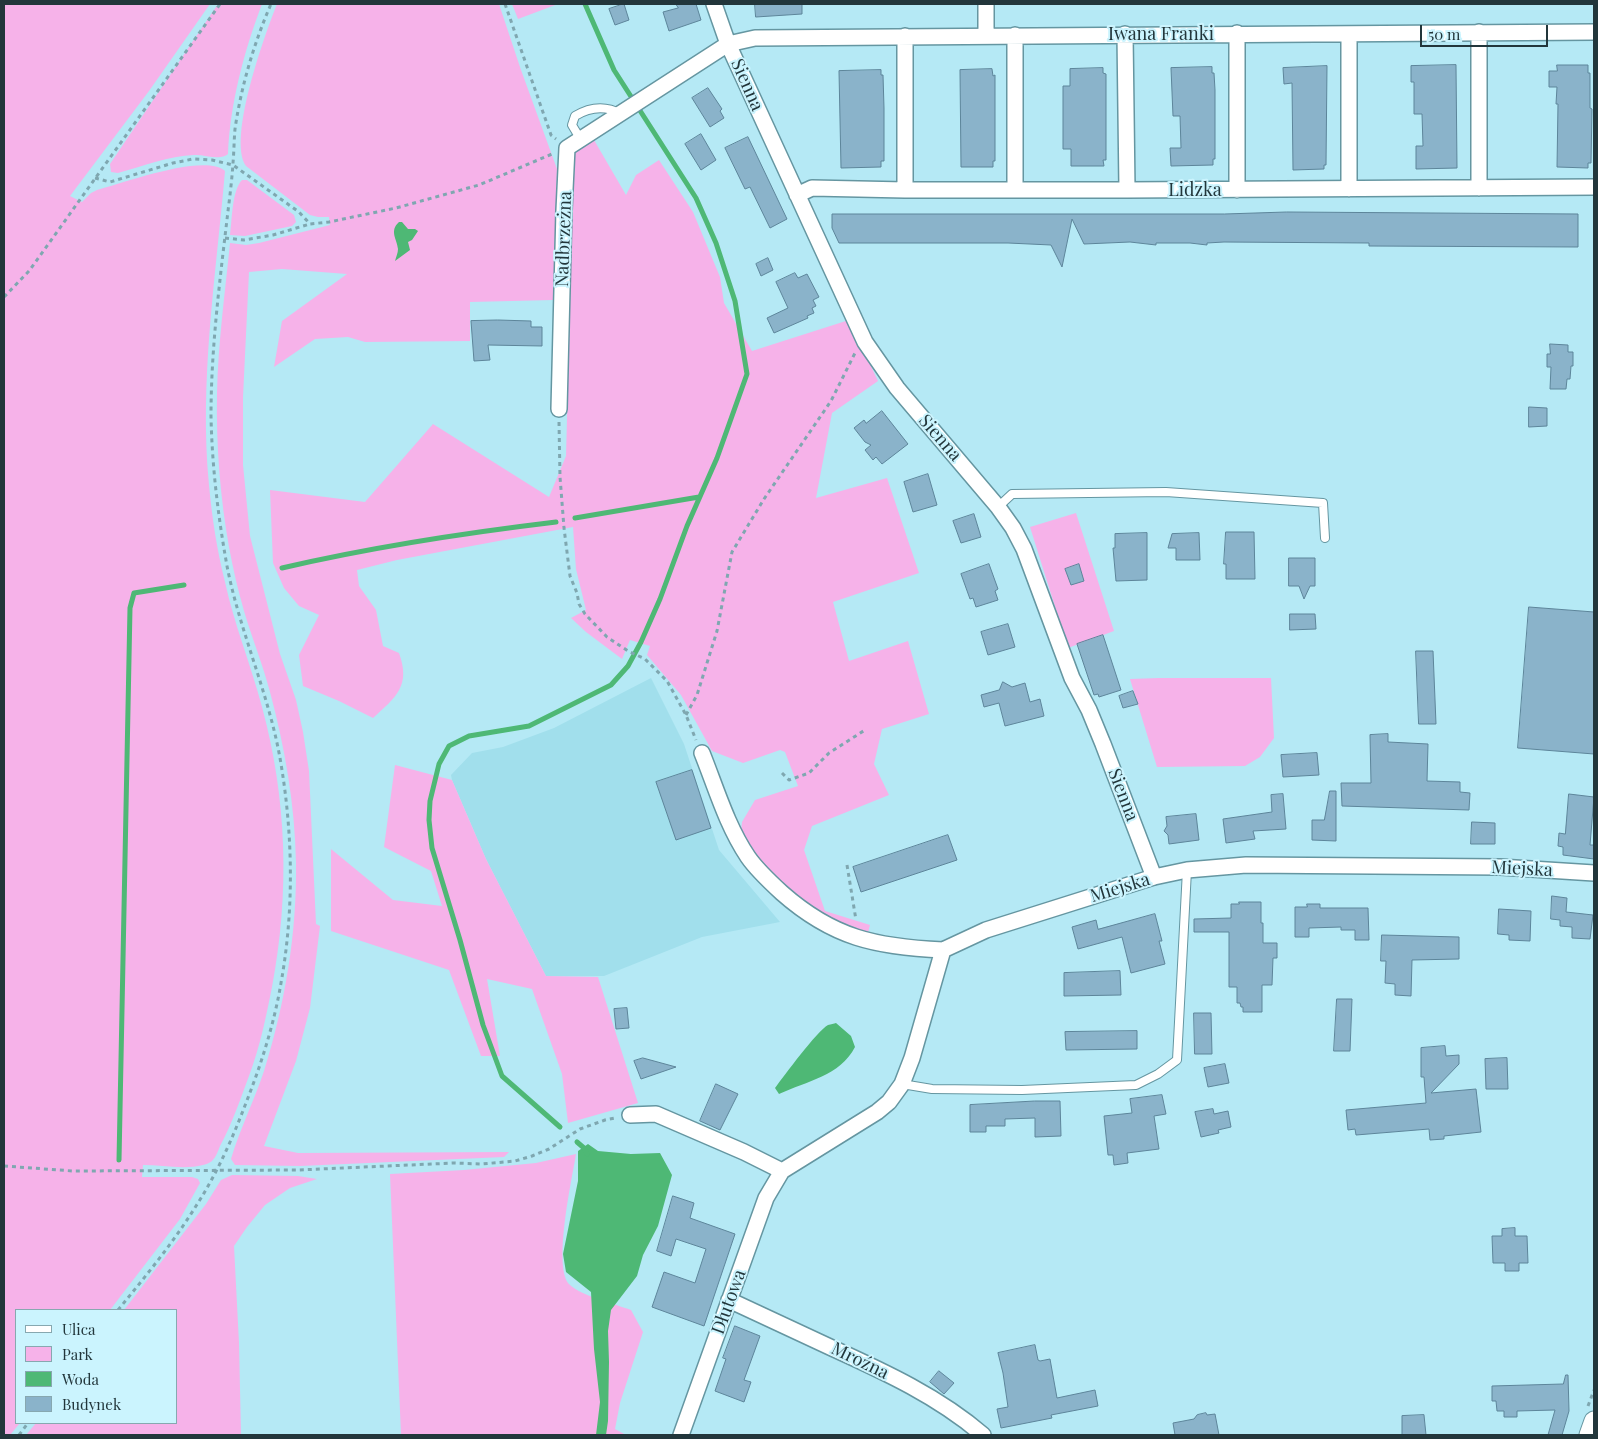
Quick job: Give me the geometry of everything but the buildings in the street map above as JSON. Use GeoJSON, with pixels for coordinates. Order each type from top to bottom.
{"type":"FeatureCollection","features":[{"type":"Feature","properties":{"kind":"street","name":"Sienna"},"geometry":{"type":"LineString","coordinates":[[714,4],[728,44],[865,342],[897,388],[998,507],[1024,548],[1072,678],[1089,710],[1154,877]]}},
{"type":"Feature","properties":{"kind":"street"},"geometry":{"type":"LineString","coordinates":[[986,4],[986,36]]}},
{"type":"Feature","properties":{"kind":"street"},"geometry":{"type":"LineString","coordinates":[[1479,32],[1479,188]]}},
{"type":"Feature","properties":{"kind":"street","name":"Iwana Franki"},"geometry":{"type":"LineString","coordinates":[[728,44],[755,38],[1237,33],[1594,32]]}},
{"type":"Feature","properties":{"kind":"street"},"geometry":{"type":"LineString","coordinates":[[1237,33],[1237,190]]}},
{"type":"Feature","properties":{"kind":"street"},"geometry":{"type":"LineString","coordinates":[[1125,34],[1127,190]]}},
{"type":"Feature","properties":{"kind":"street"},"geometry":{"type":"LineString","coordinates":[[1348,34],[1349,189]]}},
{"type":"Feature","properties":{"kind":"street"},"geometry":{"type":"LineString","coordinates":[[1015,35],[1015,190]]}},
{"type":"Feature","properties":{"kind":"street"},"geometry":{"type":"LineString","coordinates":[[904,36],[905,190]]}},
{"type":"Feature","properties":{"kind":"street"},"geometry":{"type":"LineString","coordinates":[[568,148],[728,44]]}},
{"type":"Feature","properties":{"kind":"street","name":"Nadbrzeżna"},"geometry":{"type":"LineString","coordinates":[[559,409],[564,219],[568,148]]}},
{"type":"Feature","properties":{"kind":"street","name":"Lidzka"},"geometry":{"type":"LineString","coordinates":[[797,195],[812,188],[905,190],[1237,190],[1594,187]]}},
{"type":"Feature","properties":{"kind":"street"},"geometry":{"type":"LineString","coordinates":[[630,1115],[656,1114],[744,1152],[782,1171],[877,1112],[888,1102],[902,1084],[912,1058],[942,950],[896,947],[858,938],[828,926],[809,914],[770,882],[748,858],[730,826],[702,753]]}},
{"type":"Feature","properties":{"kind":"street","name":"Miejska"},"geometry":{"type":"LineString","coordinates":[[942,950],[986,930],[1154,877],[1187,870],[1246,864],[1500,867],[1594,873]]}},
{"type":"Feature","properties":{"kind":"street","name":"Dłutowa"},"geometry":{"type":"LineString","coordinates":[[681,1435],[766,1198],[782,1171]]}},
{"type":"Feature","properties":{"kind":"street","name":"Mroźna"},"geometry":{"type":"LineString","coordinates":[[729,1300],[858,1359],[914,1388],[970,1424],[983,1435]]}},
{"type":"Feature","properties":{"kind":"street"},"geometry":{"type":"LineString","coordinates":[[1589,1435],[1594,1421]]}},
{"type":"Feature","properties":{"kind":"lane"},"geometry":{"type":"LineString","coordinates":[[581,140],[572,125],[575,116],[583,111],[594,109],[611,108],[625,112]]}},
{"type":"Feature","properties":{"kind":"lane"},"geometry":{"type":"LineString","coordinates":[[998,507],[1012,494],[1157,492],[1323,503],[1325,538]]}},
{"type":"Feature","properties":{"kind":"lane"},"geometry":{"type":"LineString","coordinates":[[902,1084],[932,1089],[1022,1090],[1136,1085],[1158,1074],[1177,1060],[1187,870]]}},
{"type":"Feature","properties":{"kind":"path"},"geometry":{"type":"LineString","coordinates":[[4,297],[29,271],[220,4]]}},
{"type":"Feature","properties":{"kind":"path"},"geometry":{"type":"LineString","coordinates":[[119,1309],[172,1241],[196,1207],[217,1170],[256,1078],[281,984],[291,887],[288,823],[281,764],[265,695],[235,599],[216,497],[212,455],[212,386],[235,129],[247,76],[271,4]]}},
{"type":"Feature","properties":{"kind":"path"},"geometry":{"type":"LineString","coordinates":[[505,4],[551,135],[568,148]]}},
{"type":"Feature","properties":{"kind":"path"},"geometry":{"type":"LineString","coordinates":[[225,238],[244,240],[292,230],[310,224],[329,222],[396,208],[479,185],[568,148]]}},
{"type":"Feature","properties":{"kind":"path"},"geometry":{"type":"LineString","coordinates":[[96,178],[110,182],[173,163],[193,159],[212,160],[233,165],[299,212],[310,224]]}},
{"type":"Feature","properties":{"kind":"path"},"geometry":{"type":"LineString","coordinates":[[686,715],[697,695],[717,631],[732,552],[764,499],[831,401],[854,355],[865,342]]}},
{"type":"Feature","properties":{"kind":"path"},"geometry":{"type":"LineString","coordinates":[[559,409],[560,477],[564,520],[570,576],[579,604],[594,625],[607,637],[628,651],[645,658],[667,681],[686,715],[702,753]]}},
{"type":"Feature","properties":{"kind":"path"},"geometry":{"type":"LineString","coordinates":[[782,772],[788,780],[809,773],[829,753],[865,730]]}},
{"type":"Feature","properties":{"kind":"path"},"geometry":{"type":"LineString","coordinates":[[847,865],[858,938]]}},
{"type":"Feature","properties":{"kind":"path"},"geometry":{"type":"LineString","coordinates":[[4,1166],[73,1171],[298,1170],[454,1163],[482,1164],[515,1160],[549,1149],[580,1129],[605,1120],[630,1115]]}},
{"type":"Feature","properties":{"kind":"path"},"geometry":{"type":"LineString","coordinates":[[18,1435],[27,1424]]}},
{"type":"Feature","properties":{"kind":"shaded area"},"geometry":{"type":"Polygon","coordinates":[[[651,678],[684,744],[719,850],[780,922],[702,937],[604,976],[546,976],[486,859],[451,775],[472,753],[503,747],[554,728],[651,678]]]}},
{"type":"Feature","properties":{"kind":"green space"},"geometry":{"type":"Polygon","coordinates":[[[4,4],[210,4],[149,91],[70,196],[82,202],[97,190],[182,167],[215,166],[225,171],[207,368],[206,446],[213,522],[222,570],[258,691],[277,776],[283,846],[282,917],[278,952],[272,987],[253,1065],[217,1154],[205,1165],[181,1167],[143,1165],[142,1177],[192,1177],[198,1179],[200,1183],[180,1219],[111,1309],[15,1309],[15,1424],[19,1424],[10,1435],[4,1435],[4,4]]]}},
{"type":"Feature","properties":{"kind":"green space"},"geometry":{"type":"Polygon","coordinates":[[[218,4],[262,4],[249,40],[239,78],[229,135],[228,154],[221,157],[198,155],[175,157],[118,173],[111,172],[110,164],[218,4]]]}},
{"type":"Feature","properties":{"kind":"green space"},"geometry":{"type":"Polygon","coordinates":[[[277,4],[499,4],[557,169],[553,300],[470,302],[470,341],[365,342],[348,337],[315,339],[274,367],[282,321],[347,274],[282,269],[249,272],[243,397],[243,465],[250,536],[280,654],[296,700],[303,732],[309,771],[316,924],[320,926],[310,1008],[296,1061],[264,1146],[298,1153],[509,1152],[504,1157],[300,1166],[235,1165],[231,1159],[264,1071],[284,994],[292,942],[296,863],[294,820],[280,734],[267,682],[238,587],[223,509],[218,451],[217,393],[224,299],[230,243],[246,245],[259,243],[330,225],[329,217],[310,215],[246,166],[241,153],[244,111],[250,86],[264,38],[277,4]]]}},
{"type":"Feature","properties":{"kind":"green space"},"geometry":{"type":"Polygon","coordinates":[[[512,4],[558,4],[518,19],[512,4]]]}},
{"type":"Feature","properties":{"kind":"green space"},"geometry":{"type":"Polygon","coordinates":[[[594,140],[626,195],[636,175],[659,160],[693,212],[720,277],[724,303],[752,351],[849,320],[878,381],[832,413],[816,498],[887,478],[919,573],[833,602],[849,661],[908,641],[929,714],[882,729],[874,764],[889,795],[812,826],[804,850],[825,911],[870,925],[867,936],[812,912],[753,857],[741,832],[742,822],[755,800],[798,786],[785,752],[780,750],[743,763],[712,751],[681,695],[647,655],[650,646],[630,640],[622,659],[586,632],[571,618],[586,610],[576,569],[573,527],[397,560],[357,570],[359,586],[376,610],[383,646],[399,653],[403,674],[399,690],[373,718],[303,686],[299,655],[319,615],[299,606],[284,588],[273,563],[270,490],[365,502],[433,424],[549,497],[566,456],[574,151],[594,140]]]}},
{"type":"Feature","properties":{"kind":"green space"},"geometry":{"type":"Polygon","coordinates":[[[242,180],[247,180],[294,215],[296,222],[292,226],[245,236],[230,235],[234,198],[242,180]]]}},
{"type":"Feature","properties":{"kind":"green space"},"geometry":{"type":"Polygon","coordinates":[[[1076,513],[1114,631],[1068,648],[1030,527],[1076,513]]]}},
{"type":"Feature","properties":{"kind":"green space"},"geometry":{"type":"Polygon","coordinates":[[[1271,678],[1274,738],[1260,757],[1245,766],[1157,767],[1130,679],[1271,678]]]}},
{"type":"Feature","properties":{"kind":"green space"},"geometry":{"type":"Polygon","coordinates":[[[395,765],[452,780],[486,859],[546,976],[598,977],[638,1103],[568,1123],[562,1074],[532,989],[487,979],[500,1056],[481,1056],[449,970],[331,931],[331,849],[393,900],[442,906],[431,871],[384,847],[395,765]]]}},
{"type":"Feature","properties":{"kind":"green space"},"geometry":{"type":"Polygon","coordinates":[[[576,1154],[563,1243],[565,1276],[570,1285],[582,1293],[631,1310],[643,1332],[620,1403],[615,1429],[626,1435],[401,1435],[390,1174],[464,1170],[536,1163],[576,1154]]]}},
{"type":"Feature","properties":{"kind":"green space"},"geometry":{"type":"Polygon","coordinates":[[[232,1175],[298,1176],[317,1179],[290,1188],[265,1205],[234,1246],[241,1435],[26,1435],[35,1424],[178,1424],[178,1309],[125,1309],[206,1204],[221,1180],[232,1175]]]}},
{"type":"Feature","properties":{"kind":"water"},"geometry":{"type":"Polygon","coordinates":[[[399,222],[402,222],[408,229],[418,231],[412,240],[408,242],[410,250],[395,261],[398,249],[394,229],[399,222]]]}},
{"type":"Feature","properties":{"kind":"water"},"geometry":{"type":"Polygon","coordinates":[[[836,1023],[851,1036],[855,1047],[849,1057],[832,1071],[779,1094],[775,1088],[801,1054],[823,1029],[828,1025],[836,1023]]]}},
{"type":"Feature","properties":{"kind":"water"},"geometry":{"type":"Polygon","coordinates":[[[588,1144],[598,1151],[631,1154],[660,1153],[672,1175],[658,1226],[643,1255],[637,1276],[611,1310],[608,1331],[608,1421],[606,1435],[596,1435],[600,1402],[594,1349],[591,1292],[566,1272],[563,1254],[578,1181],[578,1151],[588,1144]]]}},
{"type":"Feature","properties":{"kind":"waterway"},"geometry":{"type":"LineString","coordinates":[[560,1127],[502,1076],[483,1025],[432,848],[429,820],[430,801],[439,764],[449,746],[469,736],[529,726],[611,685],[628,666],[660,599],[687,526],[717,458],[747,374],[735,301],[716,243],[696,198],[614,70],[585,4]]}},
{"type":"Feature","properties":{"kind":"waterway"},"geometry":{"type":"LineString","coordinates":[[575,518],[699,497]]}},
{"type":"Feature","properties":{"kind":"waterway"},"geometry":{"type":"LineString","coordinates":[[282,568],[418,541],[556,522]]}},
{"type":"Feature","properties":{"kind":"waterway"},"geometry":{"type":"LineString","coordinates":[[119,1160],[130,608],[134,593],[184,585]]}},
{"type":"Feature","properties":{"kind":"waterway"},"geometry":{"type":"LineString","coordinates":[[577,1142],[584,1148],[587,1154]]}}]}
